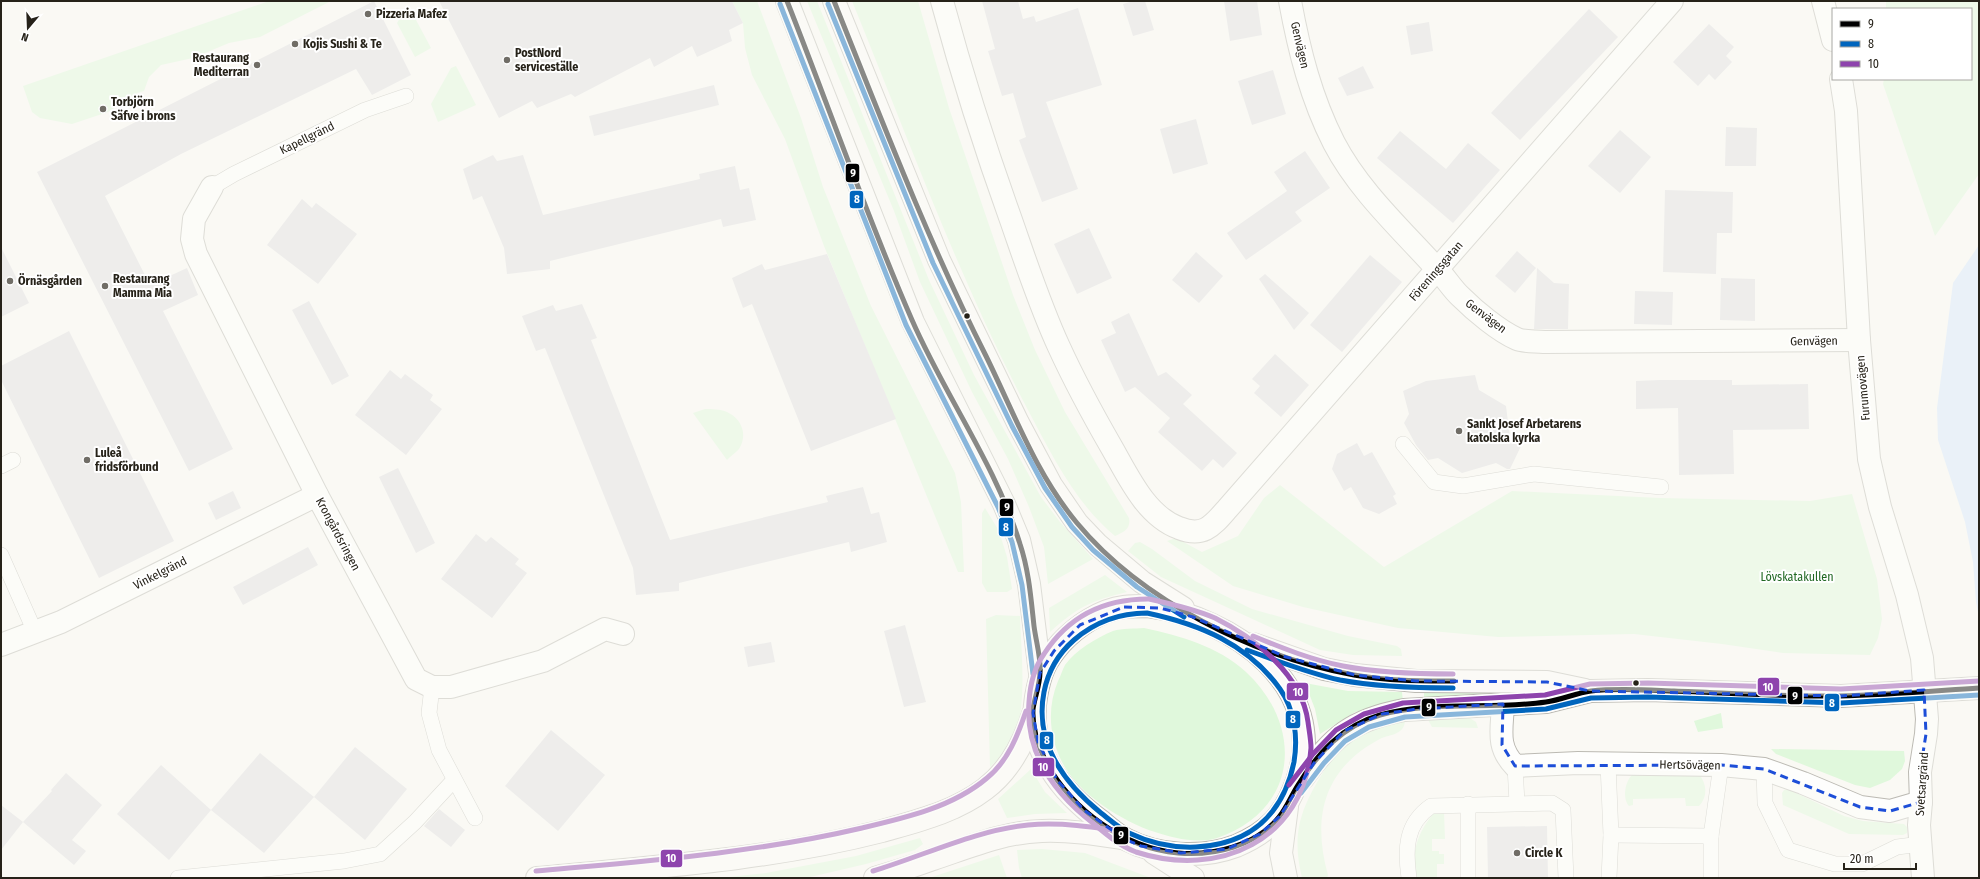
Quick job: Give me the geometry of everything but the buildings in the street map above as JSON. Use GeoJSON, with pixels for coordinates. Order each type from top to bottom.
{"type":"FeatureCollection","features":[{"type":"Feature","properties":{"kind":"main road"},"geometry":{"type":"LineString","coordinates":[[537,878],[762,856],[850,839],[920,821],[965,801],[984,789],[1001,774],[1022,744],[1033,713],[1040,673],[1029,584],[1019,540],[1004,504],[913,322],[787,1]]}},
{"type":"Feature","properties":{"kind":"main road"},"geometry":{"type":"LineString","coordinates":[[834,1],[939,260],[1018,424],[1051,485],[1078,523],[1104,551],[1142,582],[1250,647],[1282,679],[1299,707],[1305,732],[1305,752],[1303,766],[1290,798],[1281,853],[1286,878]]}},
{"type":"Feature","properties":{"kind":"main road"},"geometry":{"type":"LineString","coordinates":[[1040,673],[1054,651],[1070,633],[1080,625],[1112,610],[1124,607],[1160,608],[1194,617],[1220,630],[1286,657],[1324,669],[1355,675],[1416,680],[1548,682],[1590,691]]}},
{"type":"Feature","properties":{"kind":"main road"},"geometry":{"type":"LineString","coordinates":[[875,878],[935,859],[971,845],[1003,836],[1041,831],[1066,831],[1132,842],[1181,853],[1204,854],[1227,849],[1260,834],[1272,824],[1325,749],[1344,731],[1361,722],[1382,714],[1417,708],[1546,702],[1590,691],[1648,690],[1841,696],[1979,688]]}},
{"type":"Feature","properties":{"kind":"main road"},"geometry":{"type":"LineString","coordinates":[[1033,713],[1038,742],[1047,764],[1057,780],[1084,810],[1132,842],[1193,878]]}},
{"type":"Feature","properties":{"kind":"street","name":"Föreningsgatan"},"geometry":{"type":"LineString","coordinates":[[942,1],[981,136],[1025,260],[1059,347],[1088,405],[1142,497],[1168,523],[1180,529],[1193,531],[1210,527],[1438,270],[1672,1]]}},
{"type":"Feature","properties":{"kind":"street","name":"Genvägen"},"geometry":{"type":"LineString","coordinates":[[1290,1],[1305,71],[1334,142],[1350,170],[1406,238],[1438,270],[1460,297],[1497,327],[1518,339],[1544,342],[1858,340]]}},
{"type":"Feature","properties":{"kind":"street"},"geometry":{"type":"LineString","coordinates":[[1823,1],[1832,36]]}},
{"type":"Feature","properties":{"kind":"street","name":"Furumovägen"},"geometry":{"type":"LineString","coordinates":[[1841,80],[1846,111],[1849,149],[1858,340],[1869,459],[1880,507],[1917,633],[1922,658],[1924,690]]}},
{"type":"Feature","properties":{"kind":"street","name":"Krongårdsringen"},"geometry":{"type":"LineString","coordinates":[[212,187],[194,219],[192,239],[196,254],[317,495],[411,672],[422,683],[432,687]]}},
{"type":"Feature","properties":{"kind":"street","name":"Vinkelgränd"},"geometry":{"type":"LineString","coordinates":[[1,645],[61,622],[317,495]]}},
{"type":"Feature","properties":{"kind":"street"},"geometry":{"type":"LineString","coordinates":[[432,687],[451,687],[543,661],[605,629],[623,634]]}},
{"type":"Feature","properties":{"kind":"street","name":"Svetsargränd"},"geometry":{"type":"LineString","coordinates":[[1923,878],[1919,825],[1921,802],[1920,772],[1926,726],[1924,690]]}},
{"type":"Feature","properties":{"kind":"street"},"geometry":{"type":"LineString","coordinates":[[1503,704],[1502,745],[1506,756],[1515,766]]}},
{"type":"Feature","properties":{"kind":"street","name":"Hertsövägen"},"geometry":{"type":"LineString","coordinates":[[1515,766],[1578,763],[1721,765],[1764,769],[1803,783],[1860,807],[1890,811],[1921,802]]}},
{"type":"Feature","properties":{"kind":"lane","name":"Kapellgränd"},"geometry":{"type":"LineString","coordinates":[[212,187],[234,174],[365,110],[406,96]]}},
{"type":"Feature","properties":{"kind":"lane"},"geometry":{"type":"LineString","coordinates":[[1403,444],[1434,482],[1463,486],[1534,474],[1661,487]]}},
{"type":"Feature","properties":{"kind":"lane"},"geometry":{"type":"LineString","coordinates":[[1,555],[35,632]]}},
{"type":"Feature","properties":{"kind":"lane"},"geometry":{"type":"LineString","coordinates":[[432,687],[429,713],[438,750],[475,818]]}},
{"type":"Feature","properties":{"kind":"lane"},"geometry":{"type":"LineString","coordinates":[[1608,764],[1611,836],[1609,878]]}},
{"type":"Feature","properties":{"kind":"lane"},"geometry":{"type":"LineString","coordinates":[[1711,878],[1711,836],[1721,765]]}},
{"type":"Feature","properties":{"kind":"lane"},"geometry":{"type":"LineString","coordinates":[[1515,766],[1517,803]]}},
{"type":"Feature","properties":{"kind":"lane"},"geometry":{"type":"LineString","coordinates":[[1764,769],[1765,803],[1788,850],[1862,871],[1897,847],[1921,844]]}},
{"type":"Feature","properties":{"kind":"lane"},"geometry":{"type":"LineString","coordinates":[[178,878],[344,861],[380,854],[415,822],[454,780]]}},
{"type":"Feature","properties":{"kind":"lane"},"geometry":{"type":"LineString","coordinates":[[1409,878],[1407,845],[1420,813],[1431,806],[1552,803],[1563,810],[1566,878]]}},
{"type":"Feature","properties":{"kind":"lane"},"geometry":{"type":"LineString","coordinates":[[1468,804],[1468,878]]}},
{"type":"Feature","properties":{"kind":"lane"},"geometry":{"type":"LineString","coordinates":[[1611,836],[1711,836]]}},
{"type":"Feature","properties":{"kind":"highlighted area"},"geometry":{"type":"Polygon","coordinates":[[[1124,607],[1160,608],[1193,617],[1286,657],[1355,675],[1416,681],[1547,682],[1590,691],[1841,696],[1924,690],[1926,734],[1920,772],[1921,802],[1890,811],[1860,807],[1764,769],[1721,765],[1515,766],[1502,745],[1503,704],[1417,709],[1382,714],[1344,731],[1314,763],[1280,816],[1260,834],[1227,849],[1181,853],[1141,846],[1124,839],[1084,810],[1057,780],[1038,742],[1033,713],[1040,673],[1054,651],[1080,625],[1124,607]]]}},
{"type":"Feature","properties":{"kind":"green space"},"geometry":{"type":"Polygon","coordinates":[[[269,1],[331,1],[260,37],[229,43],[193,58],[161,65],[149,77],[144,91],[137,93],[108,112],[72,124],[40,118],[32,112],[23,86],[269,1]]]}},
{"type":"Feature","properties":{"kind":"green space"},"geometry":{"type":"Polygon","coordinates":[[[732,1],[757,1],[801,118],[823,187],[871,306],[955,473],[961,502],[964,572],[958,572],[824,246],[785,139],[752,75],[745,48],[743,23],[732,1]]]}},
{"type":"Feature","properties":{"kind":"green space"},"geometry":{"type":"Polygon","coordinates":[[[807,1],[817,1],[929,280],[974,375],[1041,497],[1060,522],[1093,559],[1048,584],[1044,547],[1029,507],[1008,459],[972,392],[920,282],[894,211],[807,1]]]}},
{"type":"Feature","properties":{"kind":"green space"},"geometry":{"type":"Polygon","coordinates":[[[852,1],[918,1],[949,108],[1013,295],[1035,350],[1065,412],[1129,518],[1129,525],[1126,530],[1115,536],[1088,509],[1066,478],[1028,410],[1003,360],[979,310],[935,208],[852,1]]]}},
{"type":"Feature","properties":{"kind":"green space"},"geometry":{"type":"Polygon","coordinates":[[[1886,1],[1979,1],[1979,174],[1935,236],[1883,84],[1884,80],[1972,80],[1972,8],[1886,8],[1886,1]]]}},
{"type":"Feature","properties":{"kind":"green space"},"geometry":{"type":"Polygon","coordinates":[[[408,5],[431,48],[415,57],[397,23],[408,5]]]}},
{"type":"Feature","properties":{"kind":"green space"},"geometry":{"type":"Polygon","coordinates":[[[456,66],[476,105],[438,122],[431,104],[451,68],[456,66]]]}},
{"type":"Feature","properties":{"kind":"green space"},"geometry":{"type":"Polygon","coordinates":[[[705,409],[727,412],[740,423],[743,433],[742,444],[739,449],[727,460],[693,413],[705,409]]]}},
{"type":"Feature","properties":{"kind":"green space","name":"Lövskatakullen"},"geometry":{"type":"Polygon","coordinates":[[[1280,485],[1384,567],[1512,491],[1660,498],[1810,501],[1852,494],[1877,579],[1882,619],[1878,638],[1870,655],[1783,653],[1722,644],[1634,634],[1498,637],[1398,628],[1303,607],[1233,586],[1167,541],[1176,538],[1202,552],[1238,536],[1264,498],[1280,485]]]}},
{"type":"Feature","properties":{"kind":"green space"},"geometry":{"type":"Polygon","coordinates":[[[985,508],[999,531],[1007,557],[1012,589],[1007,592],[987,592],[982,583],[982,513],[985,508]]]}},
{"type":"Feature","properties":{"kind":"green space"},"geometry":{"type":"Polygon","coordinates":[[[1140,542],[1152,549],[1195,581],[1252,609],[1348,636],[1397,646],[1401,649],[1402,656],[1353,655],[1320,650],[1161,577],[1128,551],[1135,543],[1140,542]]]}},
{"type":"Feature","properties":{"kind":"green space"},"geometry":{"type":"Polygon","coordinates":[[[1105,575],[1127,592],[1085,606],[1069,616],[1050,632],[1049,608],[1105,575]]]}},
{"type":"Feature","properties":{"kind":"green space"},"geometry":{"type":"Polygon","coordinates":[[[996,615],[1020,616],[1022,687],[1021,706],[1014,740],[1006,752],[990,767],[986,619],[996,615]]]}},
{"type":"Feature","properties":{"kind":"green space"},"geometry":{"type":"Polygon","coordinates":[[[1144,628],[1198,643],[1223,655],[1246,672],[1265,694],[1278,717],[1284,742],[1284,766],[1277,788],[1264,808],[1244,825],[1217,838],[1210,840],[1194,840],[1177,838],[1142,827],[1115,814],[1078,785],[1062,762],[1054,742],[1051,722],[1052,701],[1054,691],[1065,665],[1081,649],[1113,631],[1120,629],[1144,628]]]}},
{"type":"Feature","properties":{"kind":"green space"},"geometry":{"type":"Polygon","coordinates":[[[1305,683],[1348,691],[1402,692],[1403,702],[1355,712],[1320,734],[1315,709],[1305,683]]]}},
{"type":"Feature","properties":{"kind":"green space"},"geometry":{"type":"Polygon","coordinates":[[[1424,692],[1559,692],[1424,699],[1424,692]]]}},
{"type":"Feature","properties":{"kind":"green space"},"geometry":{"type":"Polygon","coordinates":[[[1721,713],[1723,728],[1698,732],[1694,721],[1721,713]]]}},
{"type":"Feature","properties":{"kind":"green space"},"geometry":{"type":"Polygon","coordinates":[[[1465,715],[1476,722],[1478,728],[1432,727],[1426,716],[1465,715]]]}},
{"type":"Feature","properties":{"kind":"green space"},"geometry":{"type":"Polygon","coordinates":[[[1405,721],[1404,726],[1399,732],[1378,740],[1359,752],[1345,766],[1334,781],[1326,797],[1322,815],[1321,834],[1323,854],[1328,875],[1327,878],[1302,878],[1299,863],[1298,830],[1305,806],[1316,783],[1340,749],[1356,735],[1380,726],[1405,721]]]}},
{"type":"Feature","properties":{"kind":"green space"},"geometry":{"type":"Polygon","coordinates":[[[1771,749],[1904,751],[1905,761],[1902,769],[1890,780],[1870,788],[1855,785],[1776,754],[1771,749]]]}},
{"type":"Feature","properties":{"kind":"green space"},"geometry":{"type":"Polygon","coordinates":[[[1031,769],[1045,792],[1067,813],[1035,814],[1007,818],[998,799],[1031,769]]]}},
{"type":"Feature","properties":{"kind":"green space"},"geometry":{"type":"Polygon","coordinates":[[[1633,774],[1699,774],[1705,786],[1704,799],[1699,806],[1686,806],[1685,798],[1633,799],[1633,805],[1629,806],[1626,799],[1625,790],[1630,777],[1633,774]]]}},
{"type":"Feature","properties":{"kind":"green space"},"geometry":{"type":"Polygon","coordinates":[[[1788,789],[1844,816],[1863,821],[1904,824],[1907,827],[1907,833],[1903,835],[1849,834],[1783,805],[1782,793],[1784,790],[1788,789]]]}},
{"type":"Feature","properties":{"kind":"green space"},"geometry":{"type":"Polygon","coordinates":[[[1435,812],[1444,812],[1445,839],[1432,839],[1432,851],[1439,851],[1439,854],[1444,854],[1444,864],[1437,864],[1437,878],[1417,878],[1414,860],[1417,843],[1424,826],[1435,812]]]}},
{"type":"Feature","properties":{"kind":"green space"},"geometry":{"type":"Polygon","coordinates":[[[920,838],[923,844],[915,850],[866,864],[806,878],[719,878],[766,873],[856,856],[920,838]]]}},
{"type":"Feature","properties":{"kind":"green space"},"geometry":{"type":"Polygon","coordinates":[[[1042,849],[1085,853],[1151,878],[1022,878],[1017,850],[1042,849]]]}},
{"type":"Feature","properties":{"kind":"green space"},"geometry":{"type":"Polygon","coordinates":[[[999,855],[1007,878],[929,878],[999,855]]]}},
{"type":"Feature","properties":{"kind":"water"},"geometry":{"type":"Polygon","coordinates":[[[1979,245],[1979,618],[1976,602],[1973,562],[1965,522],[1938,440],[1937,408],[1953,283],[1979,245]]]}},
{"type":"Feature","properties":{"kind":"transit line","name":"9"},"geometry":{"type":"LineString","coordinates":[[787,1],[863,201],[912,320],[939,376],[998,486],[1020,544],[1028,575],[1040,661],[1040,677],[1033,709],[1036,736],[1040,749],[1046,762],[1070,796],[1085,811],[1119,835],[1158,850],[1192,854],[1220,851],[1246,842],[1270,827],[1279,817],[1306,773],[1332,742],[1354,726],[1366,720],[1400,710],[1441,706],[1525,704],[1552,701],[1591,691],[1612,690],[1840,696],[1979,688]]}},
{"type":"Feature","properties":{"kind":"transit line","name":"9"},"geometry":{"type":"LineString","coordinates":[[834,1],[906,180],[965,313],[1038,464],[1062,504],[1077,523],[1104,551],[1134,577],[1167,601],[1203,622],[1240,640],[1278,655],[1354,675],[1391,680],[1454,681]]}},
{"type":"Feature","properties":{"kind":"transit line","name":"8"},"geometry":{"type":"LineString","coordinates":[[780,4],[906,325],[998,507],[1012,542],[1022,585],[1033,674]]}},
{"type":"Feature","properties":{"kind":"transit line","name":"8"},"geometry":{"type":"LineString","coordinates":[[828,4],[933,263],[1012,426],[1045,488],[1072,527],[1093,550],[1137,587],[1184,617]]}},
{"type":"Feature","properties":{"kind":"transit line","name":"10"},"geometry":{"type":"LineString","coordinates":[[1148,599],[1117,602],[1088,613],[1076,620],[1054,641],[1041,659],[1035,671],[1030,689],[1029,721],[1032,739],[1045,771],[1067,800],[1104,832],[1130,850],[1167,859],[1197,860],[1226,855],[1252,845],[1274,828],[1292,807],[1305,780],[1311,748],[1308,722],[1304,705],[1297,689],[1286,674],[1274,660],[1246,636],[1215,618],[1183,607],[1149,599]]}},
{"type":"Feature","properties":{"kind":"transit line","name":"8"},"geometry":{"type":"LineString","coordinates":[[1137,613],[1147,613],[1185,623],[1221,638],[1238,648],[1267,673],[1280,689],[1289,706],[1294,724],[1296,743],[1294,762],[1289,781],[1282,797],[1261,823],[1248,833],[1233,840],[1215,845],[1179,847],[1145,840],[1129,833],[1101,813],[1075,789],[1064,775],[1048,745],[1043,728],[1042,711],[1044,692],[1054,663],[1068,645],[1082,633],[1099,623],[1117,617],[1137,613]]}},
{"type":"Feature","properties":{"kind":"transit line","name":"10"},"geometry":{"type":"LineString","coordinates":[[1253,636],[1309,657],[1343,666],[1398,673],[1453,674]]}},
{"type":"Feature","properties":{"kind":"transit line","name":"8"},"geometry":{"type":"LineString","coordinates":[[1247,650],[1305,670],[1340,680],[1396,687],[1453,688]]}},
{"type":"Feature","properties":{"kind":"transit line","name":"10"},"geometry":{"type":"LineString","coordinates":[[1289,785],[1313,754],[1336,730],[1364,714],[1403,703],[1545,695],[1590,684],[1648,683],[1841,689],[1979,681]]}},
{"type":"Feature","properties":{"kind":"transit line","name":"8"},"geometry":{"type":"LineString","coordinates":[[1301,793],[1324,763],[1345,741],[1369,727],[1405,717],[1546,709],[1591,698],[1648,697],[1841,703],[1979,695]]}},
{"type":"Feature","properties":{"kind":"transit line","name":"10"},"geometry":{"type":"LineString","coordinates":[[536,871],[700,855],[781,844],[862,828],[928,810],[959,797],[974,788],[1001,764],[1011,747],[1026,711]]}},
{"type":"Feature","properties":{"kind":"transit line","name":"10"},"geometry":{"type":"LineString","coordinates":[[873,871],[950,844],[1008,828],[1028,825],[1053,824],[1125,832]]}},
{"type":"Feature","properties":{"kind":"place","name":"Pizzeria Mafez"},"geometry":{"type":"Point","coordinates":[368,14]}},
{"type":"Feature","properties":{"kind":"place","name":"Kojis Sushi & Te"},"geometry":{"type":"Point","coordinates":[295,44]}},
{"type":"Feature","properties":{"kind":"place","name":"PostNord serviceställe"},"geometry":{"type":"Point","coordinates":[507,60]}},
{"type":"Feature","properties":{"kind":"place","name":"Restaurang Mediterran"},"geometry":{"type":"Point","coordinates":[257,65]}},
{"type":"Feature","properties":{"kind":"place","name":"Torbjörn Säfve i brons"},"geometry":{"type":"Point","coordinates":[103,109]}},
{"type":"Feature","properties":{"kind":"place","name":"Örnäsgården"},"geometry":{"type":"Point","coordinates":[10,281]}},
{"type":"Feature","properties":{"kind":"place","name":"Restaurang Mamma Mia"},"geometry":{"type":"Point","coordinates":[105,286]}},
{"type":"Feature","properties":{"kind":"place","name":"Sankt Josef Arbetarens katolska kyrka"},"geometry":{"type":"Point","coordinates":[1459,431]}},
{"type":"Feature","properties":{"kind":"place","name":"Luleå fridsförbund"},"geometry":{"type":"Point","coordinates":[87,460]}},
{"type":"Feature","properties":{"kind":"place","name":"Circle K"},"geometry":{"type":"Point","coordinates":[1517,853]}}]}
